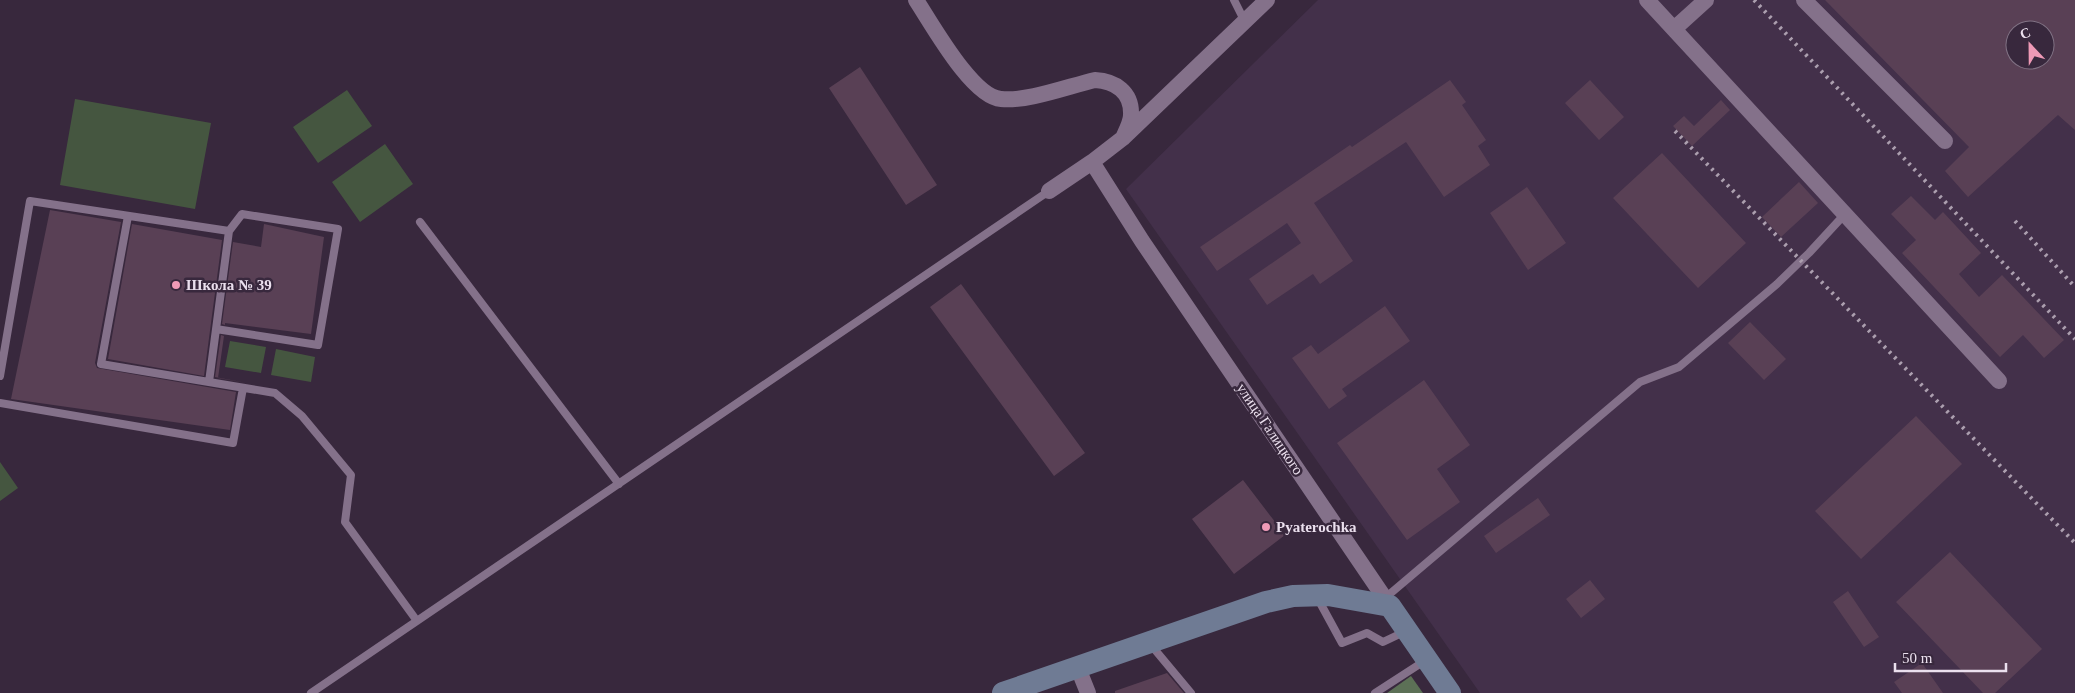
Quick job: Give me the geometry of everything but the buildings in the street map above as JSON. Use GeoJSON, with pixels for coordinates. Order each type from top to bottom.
{"type":"FeatureCollection","features":[{"type":"Feature","properties":{"kind":"street"},"geometry":{"type":"LineString","coordinates":[[916,0],[974,85],[986,94],[999,99],[1015,100],[1095,80],[1107,80],[1118,86],[1126,96],[1132,116],[1123,138]]}},
{"type":"Feature","properties":{"kind":"street"},"geometry":{"type":"LineString","coordinates":[[1049,192],[1123,138],[1267,0]]}},
{"type":"Feature","properties":{"kind":"street"},"geometry":{"type":"LineString","coordinates":[[1647,0],[1999,381]]}},
{"type":"Feature","properties":{"kind":"street"},"geometry":{"type":"LineString","coordinates":[[1674,29],[1706,0]]}},
{"type":"Feature","properties":{"kind":"street"},"geometry":{"type":"LineString","coordinates":[[1804,0],[1945,140]]}},
{"type":"Feature","properties":{"kind":"street","name":"улица Галицкого"},"geometry":{"type":"LineString","coordinates":[[1092,162],[1142,241],[1450,693]]}},
{"type":"Feature","properties":{"kind":"street"},"geometry":{"type":"LineString","coordinates":[[1004,693],[1266,602],[1293,596],[1328,595],[1388,602]]}},
{"type":"Feature","properties":{"kind":"street"},"geometry":{"type":"LineString","coordinates":[[1078,668],[1088,693]]}},
{"type":"Feature","properties":{"kind":"lane"},"geometry":{"type":"LineString","coordinates":[[1234,0],[1245,22]]}},
{"type":"Feature","properties":{"kind":"lane"},"geometry":{"type":"LineString","coordinates":[[311,693],[1049,192]]}},
{"type":"Feature","properties":{"kind":"lane"},"geometry":{"type":"LineString","coordinates":[[0,376],[30,201],[229,231]]}},
{"type":"Feature","properties":{"kind":"lane"},"geometry":{"type":"LineString","coordinates":[[209,382],[216,329],[229,231],[242,214],[338,229],[318,345],[216,329]]}},
{"type":"Feature","properties":{"kind":"lane"},"geometry":{"type":"LineString","coordinates":[[1388,602],[1640,382],[1679,367],[1777,284],[1810,253],[1845,214]]}},
{"type":"Feature","properties":{"kind":"lane"},"geometry":{"type":"LineString","coordinates":[[128,216],[101,364],[275,393],[302,416],[351,475],[345,522],[417,621]]}},
{"type":"Feature","properties":{"kind":"lane"},"geometry":{"type":"LineString","coordinates":[[420,222],[618,484]]}},
{"type":"Feature","properties":{"kind":"lane"},"geometry":{"type":"LineString","coordinates":[[0,403],[232,443],[243,388]]}},
{"type":"Feature","properties":{"kind":"lane"},"geometry":{"type":"LineString","coordinates":[[1316,595],[1342,643],[1367,633],[1383,642],[1407,630]]}},
{"type":"Feature","properties":{"kind":"lane"},"geometry":{"type":"LineString","coordinates":[[1150,643],[1192,693]]}},
{"type":"Feature","properties":{"kind":"lane"},"geometry":{"type":"LineString","coordinates":[[1375,693],[1427,659]]}},
{"type":"Feature","properties":{"kind":"shaded area"},"geometry":{"type":"Polygon","coordinates":[[[1318,0],[2075,0],[2075,693],[1480,693],[1126,189],[1318,0]]]}},
{"type":"Feature","properties":{"kind":"green space"},"geometry":{"type":"Polygon","coordinates":[[[347,90],[372,126],[318,163],[293,127],[347,90]]]}},
{"type":"Feature","properties":{"kind":"green space"},"geometry":{"type":"Polygon","coordinates":[[[75,99],[211,123],[195,209],[60,185],[75,99]]]}},
{"type":"Feature","properties":{"kind":"green space"},"geometry":{"type":"Polygon","coordinates":[[[385,144],[413,184],[360,222],[332,182],[385,144]]]}},
{"type":"Feature","properties":{"kind":"green space"},"geometry":{"type":"Polygon","coordinates":[[[230,341],[266,347],[261,373],[225,367],[230,341]]]}},
{"type":"Feature","properties":{"kind":"green space"},"geometry":{"type":"Polygon","coordinates":[[[276,349],[315,357],[311,382],[271,375],[276,349]]]}},
{"type":"Feature","properties":{"kind":"green space"},"geometry":{"type":"Polygon","coordinates":[[[0,462],[18,488],[0,501],[0,462]]]}},
{"type":"Feature","properties":{"kind":"green space"},"geometry":{"type":"Polygon","coordinates":[[[1411,676],[1423,693],[1387,693],[1411,676]]]}},
{"type":"Feature","properties":{"kind":"railway"},"geometry":{"type":"LineString","coordinates":[[1754,0],[2075,339]]}},
{"type":"Feature","properties":{"kind":"railway"},"geometry":{"type":"LineString","coordinates":[[1675,131],[2075,543]]}},
{"type":"Feature","properties":{"kind":"railway"},"geometry":{"type":"LineString","coordinates":[[2015,221],[2075,287]]}},
{"type":"Feature","properties":{"kind":"place","name":"Школа № 39"},"geometry":{"type":"Point","coordinates":[176,285]}},
{"type":"Feature","properties":{"kind":"place","name":"Pyaterochka"},"geometry":{"type":"Point","coordinates":[1266,527]}}]}
